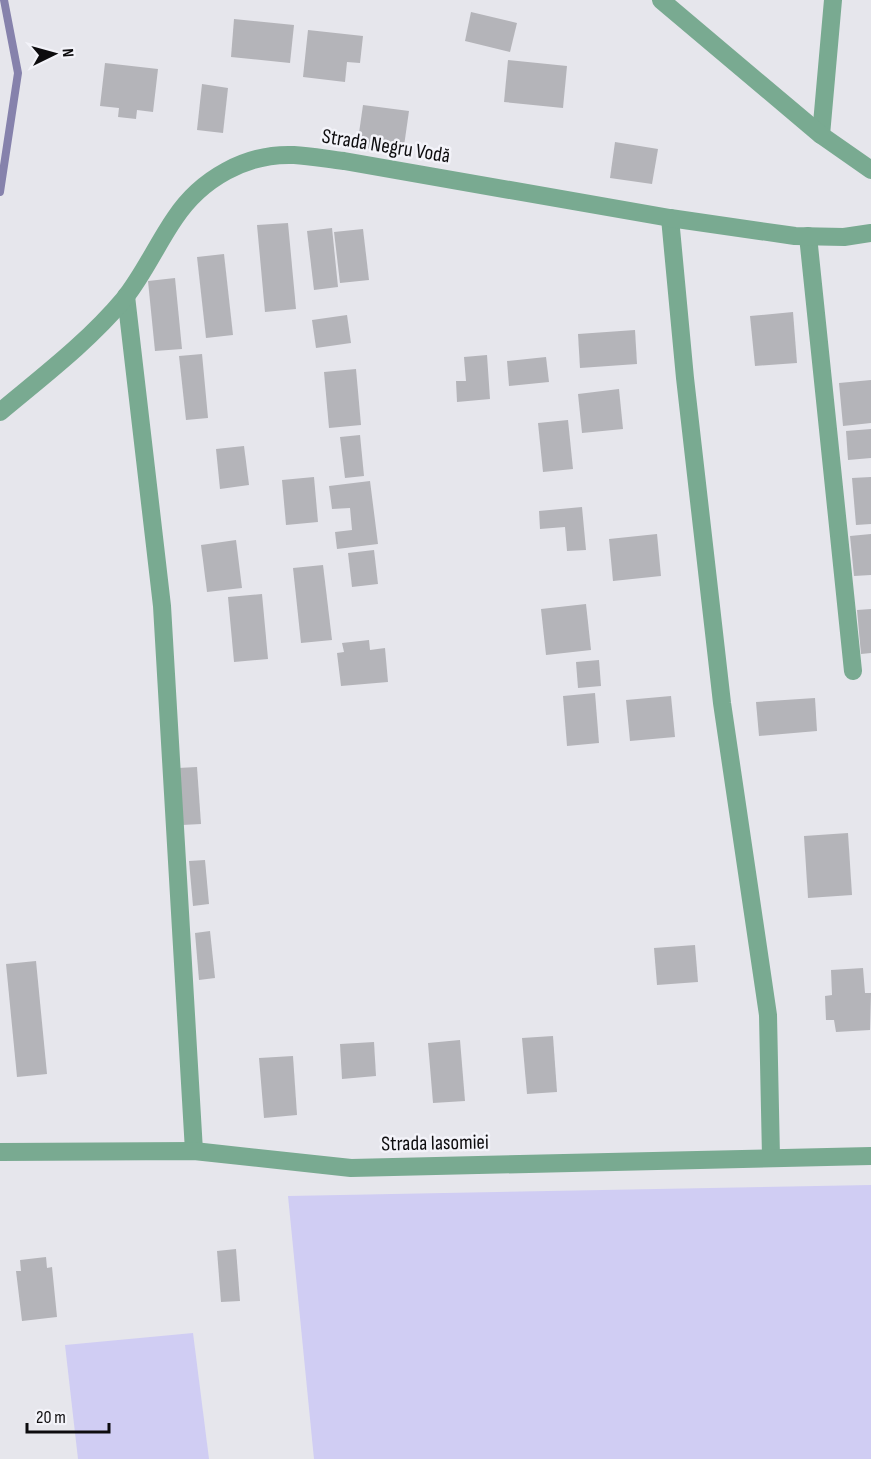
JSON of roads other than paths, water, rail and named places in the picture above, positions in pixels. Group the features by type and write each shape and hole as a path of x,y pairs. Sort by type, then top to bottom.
{"street":[{"path":"661,0 821,135 871,170"},
{"path":"821,135 833,0"},
{"name":"Strada Negru Vodă","path":"0,412 99,327 126,296 176,216 200,188 223,172 255,159 293,155 344,161 670,218 808,236 843,237 871,233"},
{"path":"670,218 685,378 722,704 768,1015 771,1157"},
{"path":"808,236 853,671"},
{"path":"126,296 162,606 194,1151"},
{"name":"Strada Iasomiei","path":"0,1152 194,1151 351,1168 871,1156"}],"waterway":[{"path":"0,192 18,73 4,0"}]}
